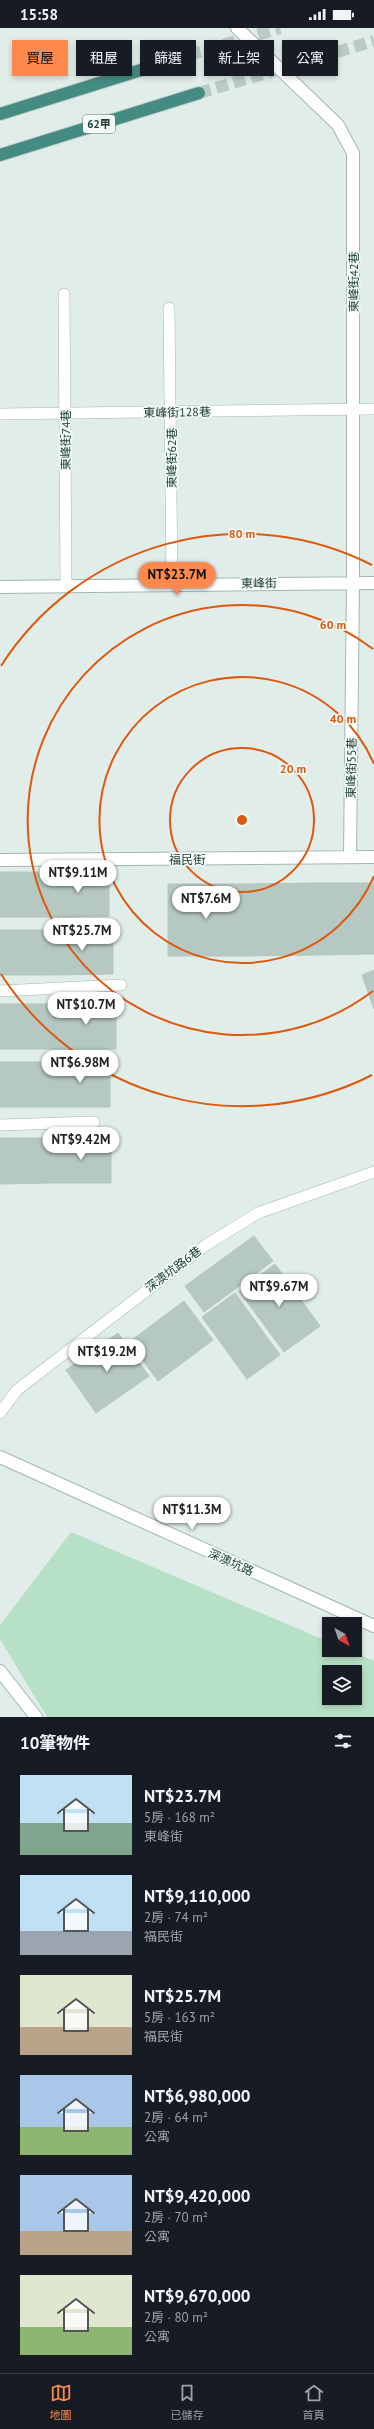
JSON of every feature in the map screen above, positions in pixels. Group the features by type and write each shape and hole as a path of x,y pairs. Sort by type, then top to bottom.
{"highway":[{"path":"0,114 140,70"},
{"name":"62甲","path":"0,154 199,94"}],"street":[{"name":"東峰街42巷","path":"237,28 338,125 353,153 353,582"},
{"name":"東峰街","path":"0,587 353,582 374,583"},
{"name":"東峰街55巷","path":"350,857 353,582"},
{"name":"福民街","path":"0,860 374,857"},
{"name":"深澳坑路","path":"0,1457 374,1626"},
{"path":"0,1671 36,1717"}],"lane":[{"name":"東峰街74巷","path":"64,294 66,586"},
{"name":"東峰街62巷","path":"169,308 172,584"},
{"name":"東峰街128巷","path":"0,414 374,409"},
{"path":"0,991 121,985"},
{"path":"0,1125 94,1122"},
{"name":"深澳坑路6巷","path":"0,1413 17,1390 206,1244 258,1213 374,1172"}],"green space":[{"path":"71,1532 322,1639 322,1657 362,1657 362,1656 374,1661 374,1717 47,1717 0,1639 0,1625"}],"building":[{"path":"0,872 48,872 48,917 0,917"},
{"path":"48,872 109,872 109,916 48,917"},
{"path":"317,883 374,883 374,954 318,955"},
{"path":"317,883 318,955 243,956 243,884"},
{"path":"168,884 243,884 243,956 168,956"},
{"path":"113,929 113,974 52,975 52,930"},
{"path":"0,930 52,930 52,975 0,975"},
{"path":"374,970 374,1009 362,975"},
{"path":"0,1004 55,1004 55,1049 0,1049"},
{"path":"55,1004 116,1004 116,1049 55,1049"},
{"path":"0,1062 50,1062 50,1107 0,1107"},
{"path":"50,1062 110,1062 110,1107 50,1107"},
{"path":"0,1138 51,1138 50,1183 0,1184"},
{"path":"51,1138 111,1138 111,1183 50,1183"},
{"path":"254,1236 273,1261 204,1312 185,1286"},
{"path":"275,1264 320,1326 284,1352 239,1291"},
{"path":"235,1293 280,1355 247,1379 202,1317"},
{"path":"184,1301 213,1340 158,1381 129,1342"},
{"path":"118,1333 149,1376 96,1413 66,1370"}],"tunnel":[{"path":"196,53 280,28"},
{"path":"199,93 374,41"}]}
